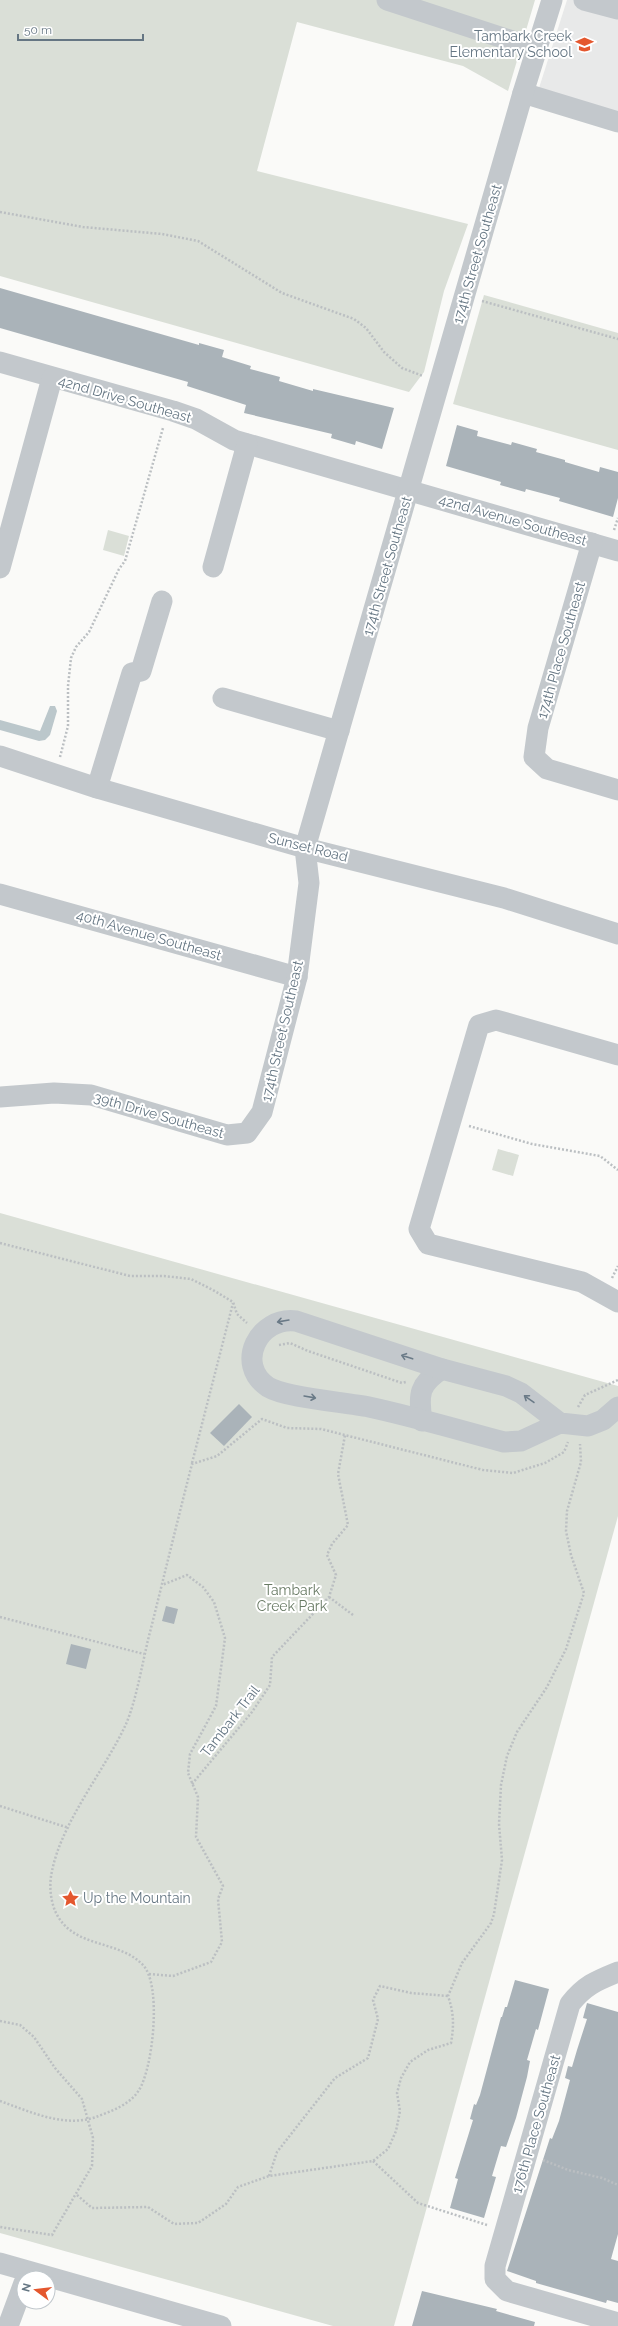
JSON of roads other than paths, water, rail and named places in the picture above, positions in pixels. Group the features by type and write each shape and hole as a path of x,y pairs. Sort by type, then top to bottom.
{"street":[{"path":"387,0 538,49"},
{"name":"174th Street Southeast","path":"247,1133 262,1112 297,977 309,883 305,848 464,296 552,0"},
{"path":"584,0 618,9"},
{"path":"524,93 618,122"},
{"name":"42nd Drive Southeast","path":"0,362 169,410 196,419 234,440 409,490"},
{"path":"0,568 52,378"},
{"path":"213,567 247,444"},
{"name":"42nd Avenue Southeast","path":"409,490 618,550"},
{"name":"174th Place Southeast","path":"592,543 538,728 534,757 548,769 618,790"},
{"path":"97,788 132,673 136,670 141,671 162,601"},
{"path":"223,698 339,731"},
{"name":"Sunset Road","path":"0,756 97,788 305,848 504,898 618,934"},
{"name":"40th Avenue Southeast","path":"0,894 297,977"},
{"path":"618,1055 496,1020 479,1025 419,1229 428,1244 582,1282 618,1302"},
{"name":"39th Drive Southeast","path":"0,1097 54,1093 91,1095 227,1135 247,1133"},
{"path":"566,1424 521,1393 506,1386 436,1373 296,1321 284,1320 276,1323 262,1334 253,1347 251,1358 259,1379 268,1387 278,1392 369,1407 504,1442 521,1441 566,1424 588,1426 603,1420 618,1407"},
{"path":"422,1421 419,1400 422,1388 436,1373"},
{"name":"176th Place Southeast","path":"618,1972 597,1980 581,1989 570,2004 495,2266 495,2279 507,2291 618,2323"},
{"path":"0,2263 16,2272"},
{"path":"56,2285 221,2326"},
{"path":"8,2326 16,2305"}],"place":[{"name":"Tambark Creek Elementary School","path":"585,44"},
{"name":"Up the Mountain","path":"70,1898"}],"park label":[{"name":"Tambark Creek Park","path":"292,1598"}]}
